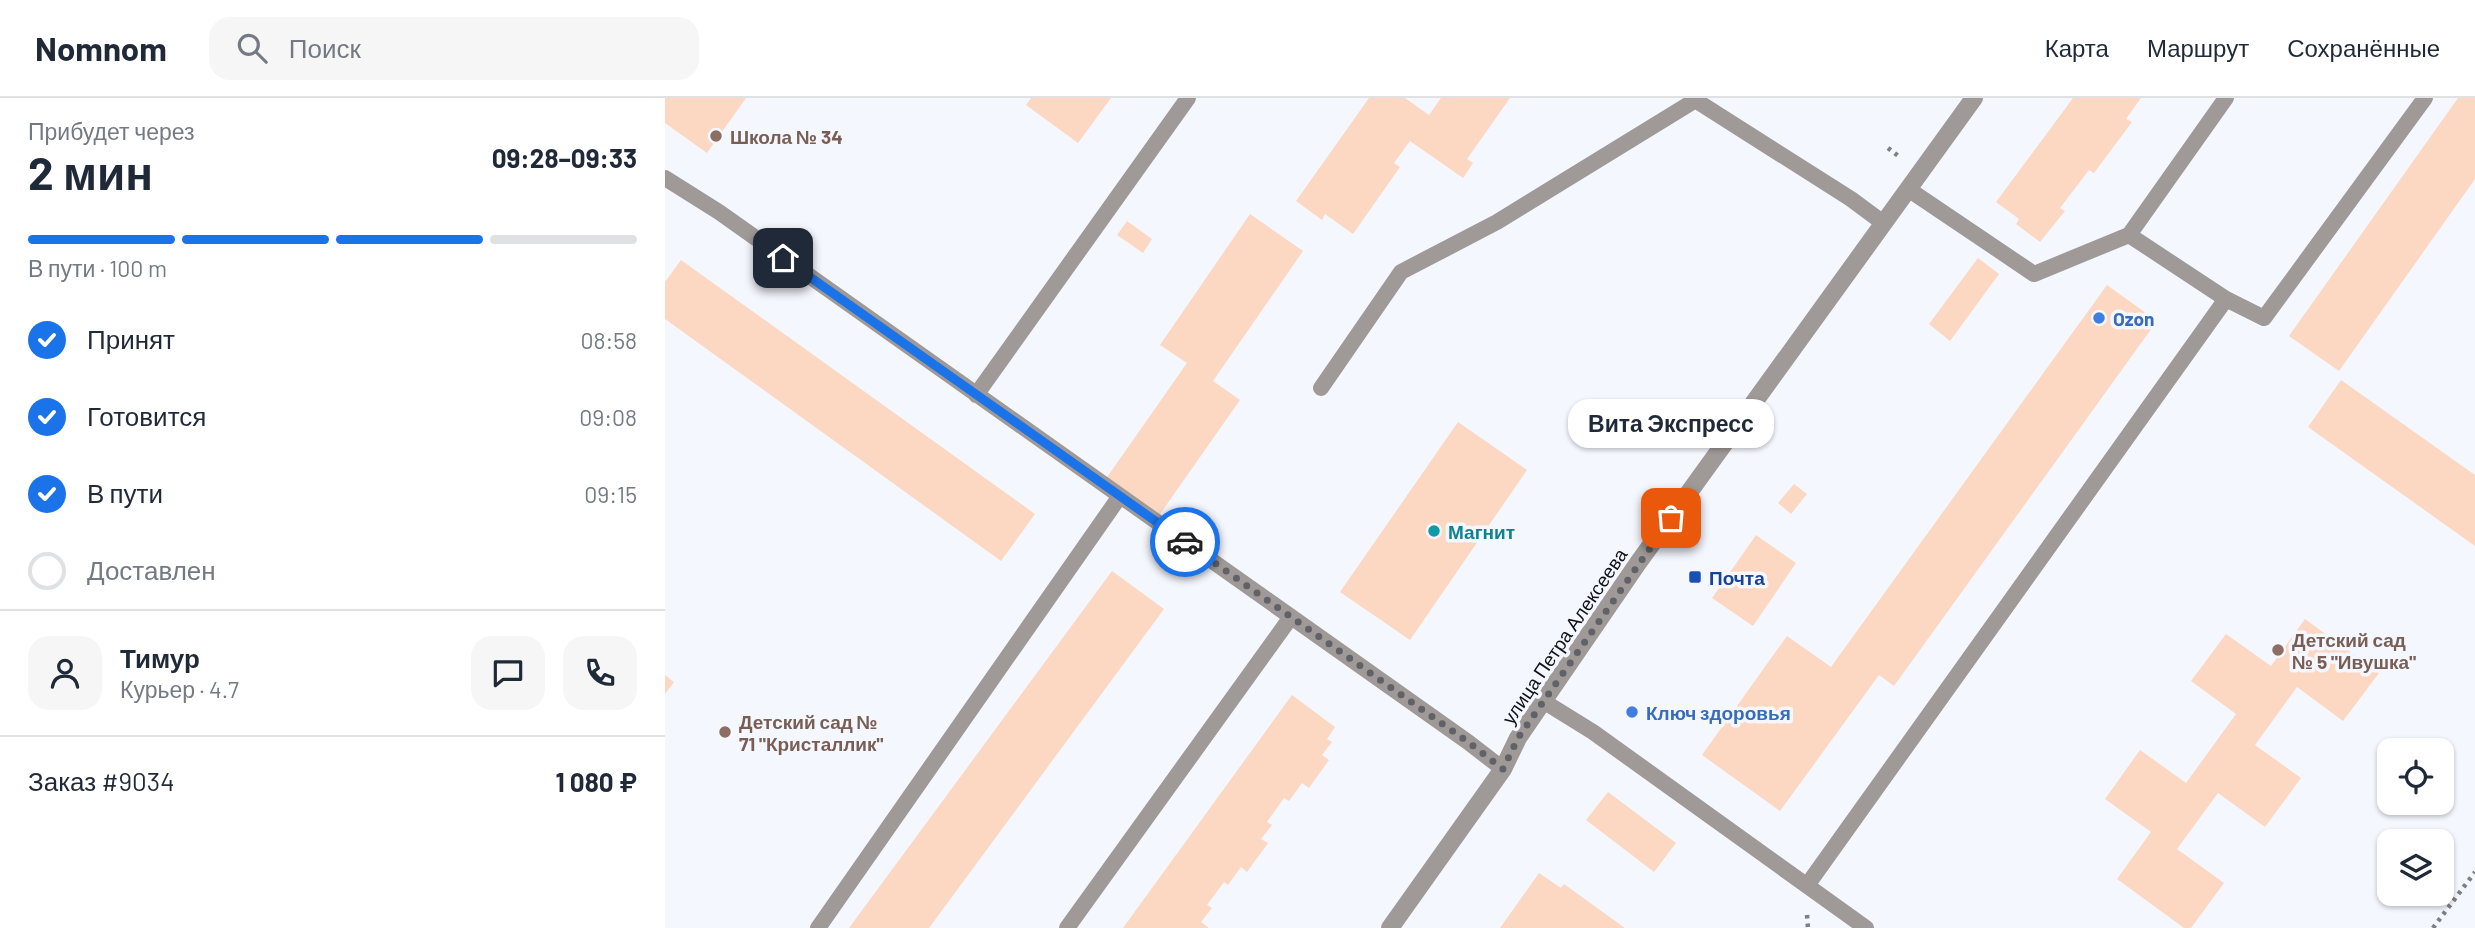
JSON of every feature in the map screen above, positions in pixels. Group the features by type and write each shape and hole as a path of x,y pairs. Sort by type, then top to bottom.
{"street":[{"name":"улица Петра Алексеева","path":"1390,928 1503,769 1518,738 1638,564 1882,222 1974,98"}],"lane":[{"path":"977,395 1188,98"},
{"path":"1908,189 2034,274 2129,235 2226,98"},
{"path":"2129,235 2226,299 2264,318 2425,98"},
{"path":"1321,388 1401,272 1497,222 1696,99 1882,222"},
{"path":"665,178 719,212 1503,769"},
{"path":"1808,884 2226,299"},
{"path":"818,928 1121,496"},
{"path":"1067,928 1291,617"},
{"path":"1543,701 1593,732 1866,928"}],"path":[{"path":"2433,928 2475,872"}],"building":[{"path":"665,98 746,98 707,153 665,123"},
{"path":"1031,98 1111,98 1078,143 1026,105"},
{"path":"1369,98 1405,98 1429,115 1441,98 1510,98 1467,159 1473,163 1463,178 1410,141 1394,163 1400,167 1353,234 1325,214 1322,220 1296,201"},
{"path":"2073,98 2141,98 2126,119 2132,122 2094,173 2089,170 2060,208 2065,211 2040,242 2016,224 2019,219 1996,202"},
{"path":"2458,98 2475,98 2475,179 2339,371 2289,336"},
{"path":"1250,214 1303,251 1213,381 1240,400 1158,517 1105,480 1187,363 1160,345"},
{"path":"1127,221 1152,239 1143,253 1117,235"},
{"path":"1978,258 1999,274 1950,341 1929,324"},
{"path":"681,260 1035,514 1001,561 665,319 665,282"},
{"path":"2107,285 2157,321 1894,686 1879,675 1780,811 1702,755 1787,636 1831,667"},
{"path":"2341,380 2475,475 2475,546 2308,427"},
{"name":"Магнит","path":"1458,422 1527,470 1410,640 1340,592"},
{"path":"1794,484 1807,494 1791,514 1778,503"},
{"path":"1756,535 1796,563 1753,626 1712,598"},
{"path":"1112,571 1164,609 929,928 849,928"},
{"path":"2305,619 2379,673 2343,721 2297,687 2255,745 2301,778 2265,827 2218,793 2177,849 2224,883 2191,928 2184,928 2117,879 2151,832 2105,799 2140,750 2186,783 2236,714 2191,681 2226,634 2271,666"},
{"path":"665,675 674,682 665,694"},
{"path":"1292,695 1335,727 1327,739 1332,742 1322,755 1329,760 1309,788 1302,783 1289,801 1284,798 1267,822 1272,825 1261,839 1268,843 1247,872 1241,867 1228,885 1224,882 1207,905 1212,908 1201,922 1209,928 1123,928"},
{"path":"1608,792 1676,843 1654,872 1586,820"},
{"path":"1539,873 1561,888 1564,884 1625,928 1500,928"}],"way so far":[{"path":"1185,542 1503,769 1518,738 1671,518"}],"place":[{"name":"Школа № 34","path":"716,136"},
{"name":"Ozon","path":"2099,318"},
{"name":"Вита Экспресс","path":"1671,518"},
{"name":"Магнит","path":"1434,531"},
{"name":"Почта","path":"1695,577"},
{"name":"Детский сад № 5 \"Ивушка\"","path":"2278,650"},
{"name":"Ключ здоровья","path":"1632,712"},
{"name":"Детский сад № 71 \"Кристаллик\"","path":"725,732"}],"route":[{"path":"783,258 1185,542"}]}
